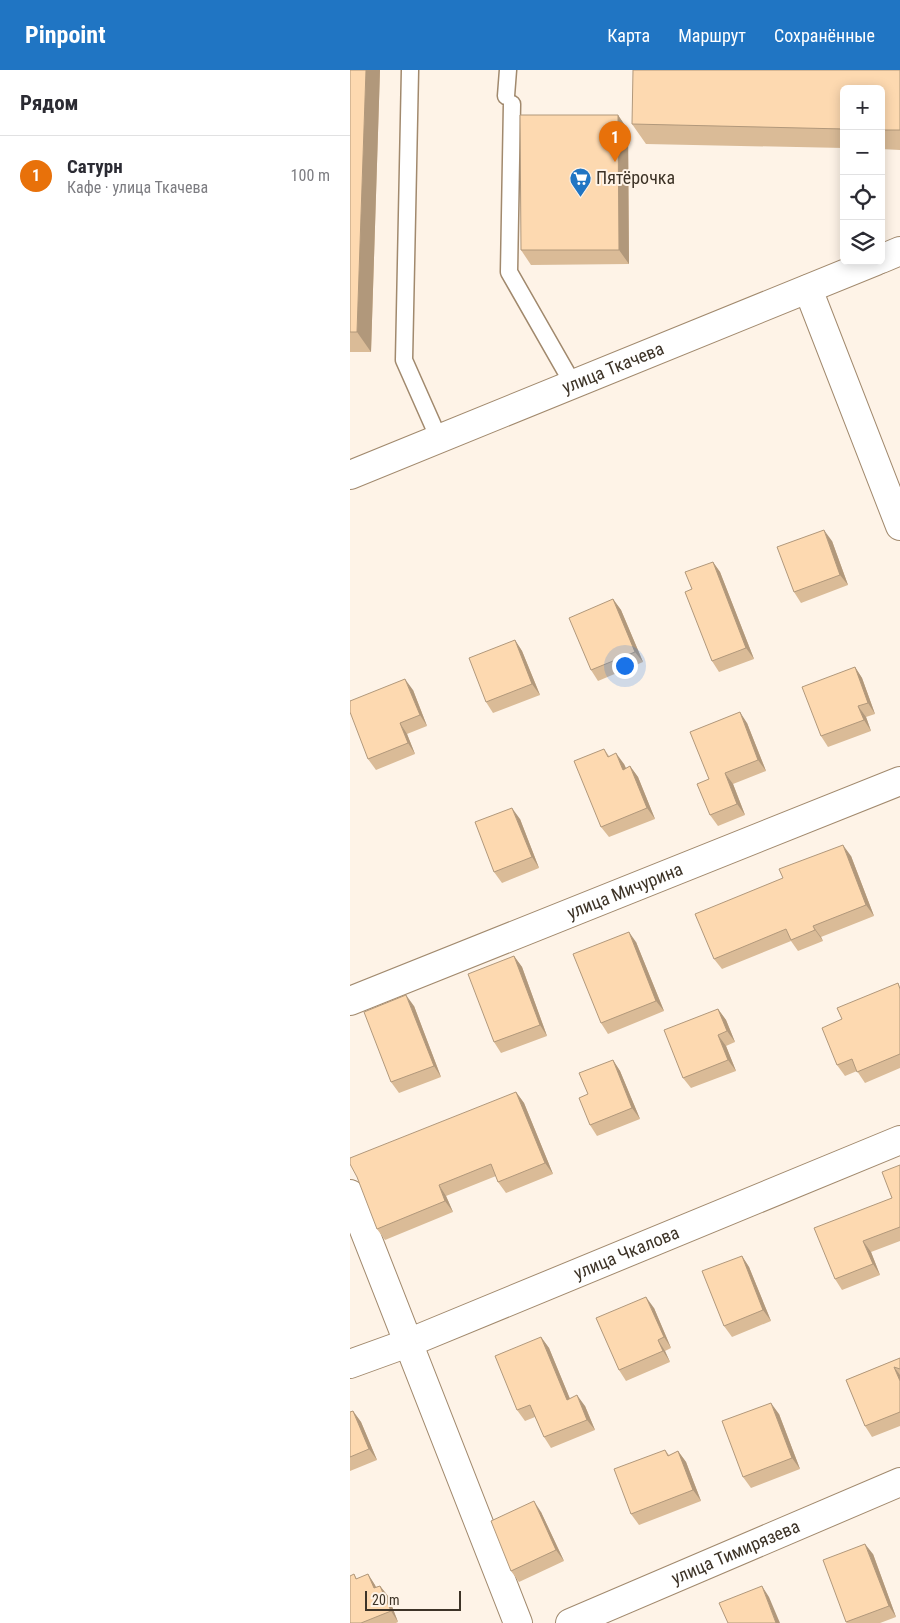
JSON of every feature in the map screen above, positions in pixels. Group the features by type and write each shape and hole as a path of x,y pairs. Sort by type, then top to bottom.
{"street":[{"path":"885,257 900,251"},
{"name":"улица Ткачева","path":"350,475 866,265"},
{"path":"808,289 900,526"},
{"name":"улица Мичурина","path":"350,1000 900,780"},
{"name":"улица Чкалова","path":"350,1364 408,1343 900,1140"},
{"path":"350,1194 518,1623"},
{"name":"улица Тимирязева","path":"570,1623 900,1482"}],"lane":[{"path":"410,70 404,360 438,439"},
{"path":"508,70 509,272 573,384"}],"building":[{"path":"350,70 366,70 357,332 350,332"},
{"path":"633,70 900,70 900,130 885,130 885,85 840,85 840,129 632,124"},
{"name":"Пятёрочка","path":"520,115 618,115 619,250 521,250"},
{"path":"824,530 840,575 794,592 777,547"},
{"path":"713,562 746,648 712,661 685,592 692,589 685,572"},
{"path":"613,599 635,652 591,670 569,618"},
{"path":"515,640 532,684 486,702 469,658"},
{"path":"855,667 868,703 858,706 864,720 821,736 802,687"},
{"path":"405,679 420,715 400,723 408,743 368,759 350,712 350,701"},
{"path":"740,712 758,760 725,773 737,804 710,815 697,784 709,779 690,732"},
{"path":"604,749 608,757 616,753 623,770 630,766 647,808 601,827 574,761"},
{"path":"512,808 532,857 494,872 475,822"},
{"path":"843,845 866,905 813,926 815,930 791,940 786,929 714,959 695,914 783,878 779,869"},
{"path":"629,932 656,1001 601,1023 573,954"},
{"path":"514,956 540,1025 494,1042 468,974"},
{"path":"898,983 900,989 900,1054 857,1072 852,1059 837,1065 822,1028 842,1019 837,1008"},
{"path":"406,995 434,1066 391,1082 364,1012"},
{"path":"718,1009 727,1031 718,1035 728,1060 683,1078 664,1030"},
{"path":"613,1060 632,1108 590,1125 579,1098 588,1094 579,1073"},
{"path":"516,1092 545,1163 498,1182 491,1164 439,1185 445,1201 377,1229 350,1164 350,1158"},
{"path":"900,1165 900,1227 863,1241 873,1264 835,1279 814,1228 892,1198 882,1172"},
{"path":"742,1256 763,1310 724,1326 702,1271"},
{"path":"646,1297 664,1337 658,1340 663,1351 619,1370 596,1318"},
{"path":"541,1337 567,1400 577,1395 587,1420 544,1437 530,1405 517,1410 495,1356"},
{"path":"900,1358 900,1369 894,1367 900,1381 900,1412 865,1426 846,1380"},
{"path":"771,1403 792,1458 743,1477 722,1421"},
{"path":"353,1411 369,1449 350,1457 350,1412"},
{"path":"665,1450 668,1456 678,1451 693,1490 631,1514 614,1469"},
{"path":"534,1501 556,1550 511,1571 491,1521"},
{"path":"865,1544 889,1606 846,1622 823,1560"},
{"path":"354,1574 356,1579 368,1574 374,1588 380,1586 391,1611 361,1623 350,1623 350,1576"},
{"path":"762,1586 776,1623 728,1623 719,1603"}],"place":[{"name":"Сатурн","path":"615,162"},
{"name":"Пятёрочка","path":"580,197"}]}
